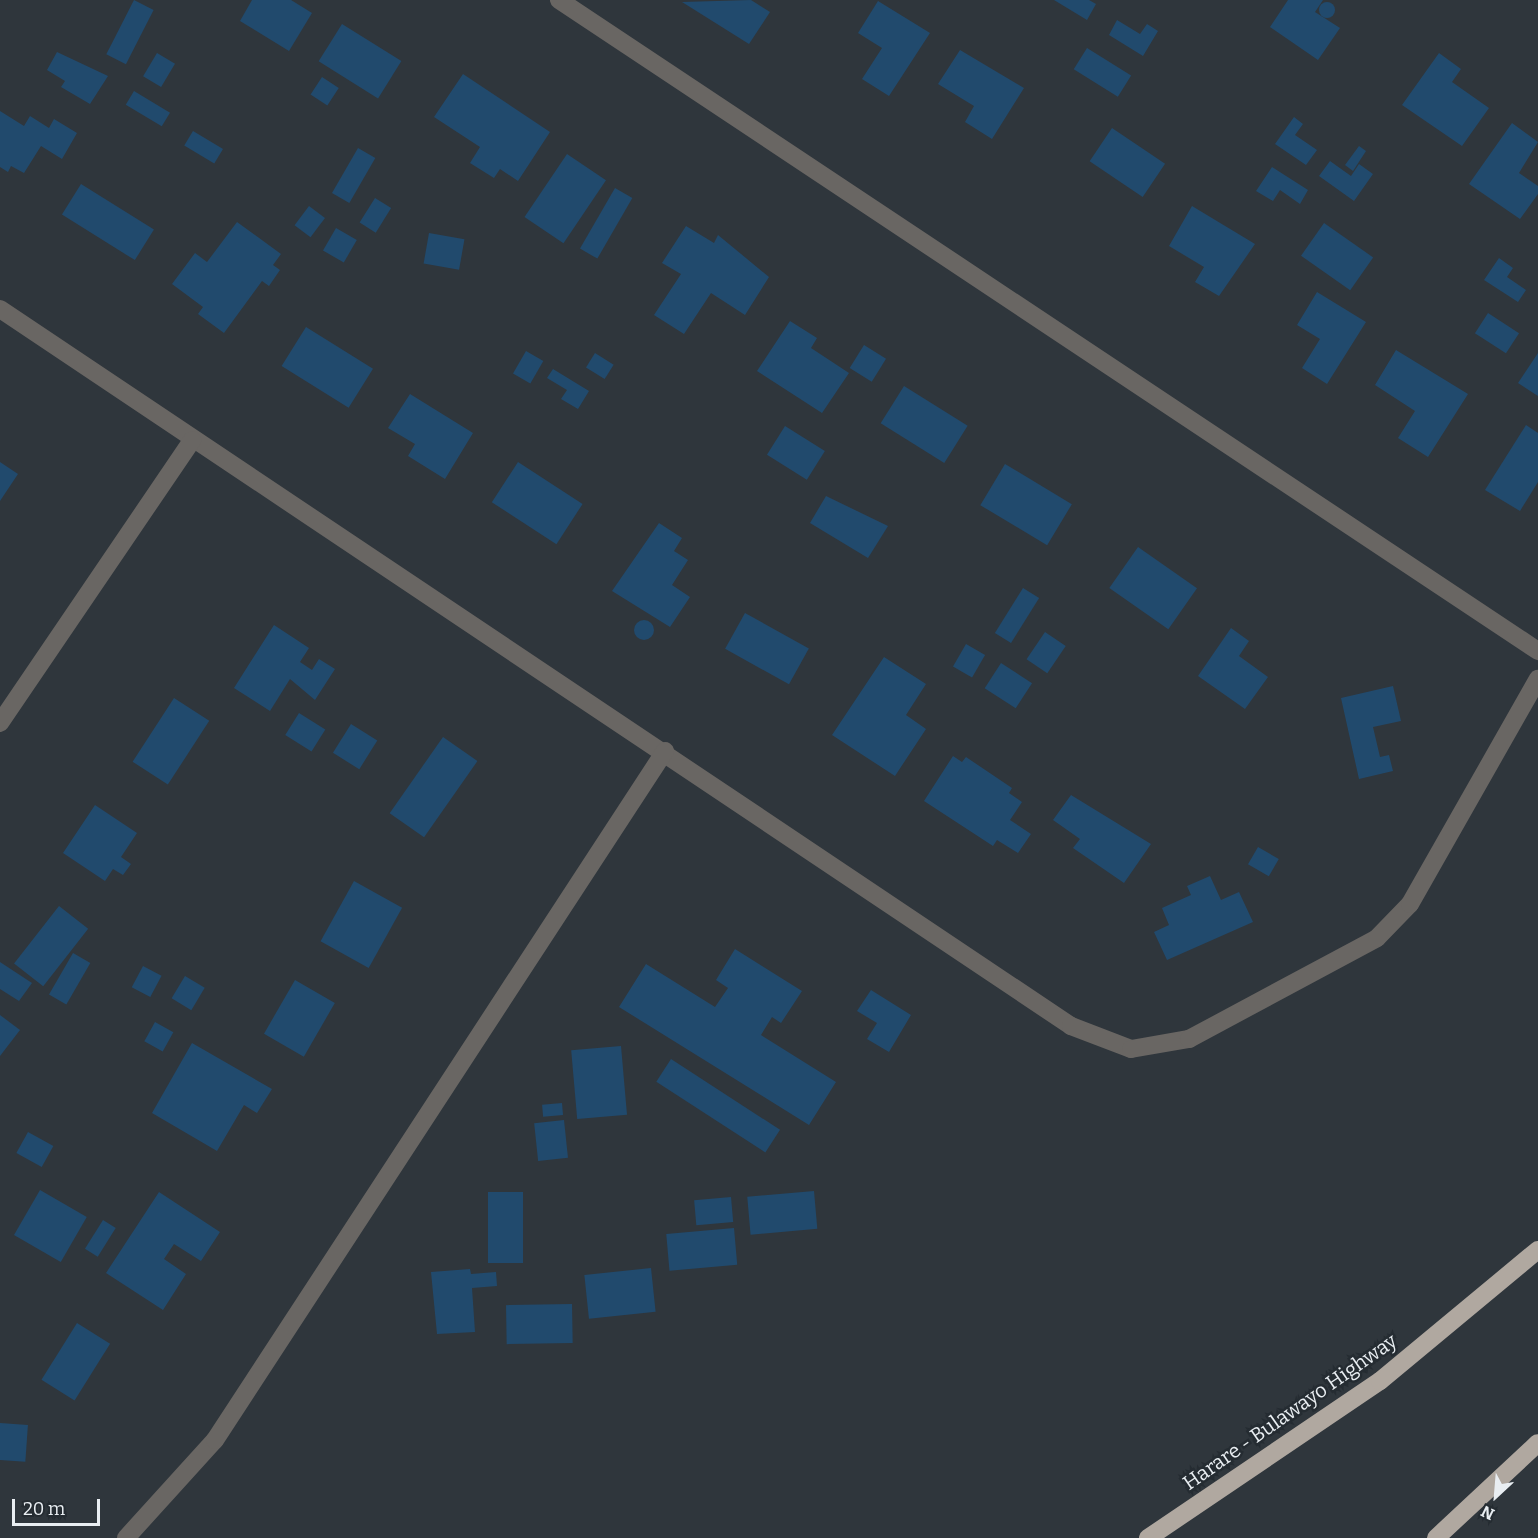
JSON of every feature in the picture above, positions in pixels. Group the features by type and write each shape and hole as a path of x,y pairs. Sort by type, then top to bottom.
{"highway":[{"name":"Harare - Bulawayo Highway","path":"1148,1538 1380,1381 1538,1250"},
{"path":"1436,1538 1538,1443"}],"street":[{"path":"559,0 1538,651"},
{"path":"0,309 192,440 665,751 1071,1026 1131,1049 1189,1039 1377,938 1410,904 1538,678"},
{"path":"0,723 192,440"},
{"path":"126,1538 215,1440 665,751"}],"building":[{"path":"134,0 154,10 126,64 106,54"},
{"path":"252,0 291,0 312,13 289,51 240,21"},
{"path":"751,0 770,12 749,44 682,2"},
{"path":"1054,0 1089,0 1096,4 1087,20"},
{"path":"1288,0 1323,0 1315,12 1340,28 1318,60 1270,27"},
{"path":"878,1 930,33 889,96 862,79 882,48 858,33"},
{"path":"1327,2 1335,10 1327,18 1319,10"},
{"path":"1117,20 1140,34 1147,24 1158,31 1143,56 1109,35"},
{"path":"342,24 401,61 378,98 319,61"},
{"path":"1087,48 1131,76 1118,97 1074,69"},
{"path":"960,50 1024,88 992,139 965,122 974,106 938,84"},
{"path":"57,52 108,76 90,104 61,87 65,81 47,70"},
{"path":"157,53 175,64 161,87 143,76"},
{"path":"1439,53 1461,69 1452,82 1489,108 1462,146 1402,105"},
{"path":"463,74 550,132 518,181 500,169 494,178 470,163 480,147 434,117"},
{"path":"322,77 339,88 327,106 311,95"},
{"path":"134,91 170,113 162,126 126,105"},
{"path":"0,111 24,126 30,116 49,128 54,119 77,133 62,159 41,146 24,173 11,166 8,172 0,167"},
{"path":"1294,117 1303,124 1295,135 1317,150 1306,165 1275,144"},
{"path":"1512,123 1538,142 1519,173 1538,186 1538,194 1520,219 1469,184"},
{"path":"1112,128 1165,164 1143,197 1090,161"},
{"path":"193,131 223,149 214,164 184,146"},
{"path":"1359,146 1366,151 1353,171 1345,165"},
{"path":"358,148 375,158 349,203 332,193"},
{"path":"567,154 606,180 563,243 525,217"},
{"path":"1330,161 1351,176 1359,164 1373,174 1354,201 1319,176"},
{"path":"1272,167 1308,190 1300,204 1280,190 1273,201 1256,191"},
{"path":"81,184 154,230 135,260 62,215"},
{"path":"615,188 632,198 597,259 580,249"},
{"path":"375,198 391,208 376,233 360,223"},
{"path":"309,206 325,218 311,237 295,225"},
{"path":"1192,206 1255,244 1219,296 1195,282 1204,267 1169,246"},
{"path":"237,222 281,254 273,265 280,270 269,286 262,281 224,333 198,314 203,307 172,284 195,253 207,262"},
{"path":"1324,223 1373,257 1350,290 1301,256"},
{"path":"686,226 714,243 718,235 769,277 745,315 711,293 684,334 654,315 681,274 662,263"},
{"path":"336,228 357,240 344,263 323,251"},
{"path":"429,233 464,239 459,270 424,264"},
{"path":"1499,258 1513,268 1507,277 1526,290 1518,302 1484,280"},
{"path":"1317,292 1366,322 1327,384 1302,368 1320,339 1297,325"},
{"path":"1488,313 1519,333 1506,353 1475,333"},
{"path":"790,321 817,338 811,348 849,373 822,413 757,371"},
{"path":"306,327 373,369 349,408 282,366"},
{"path":"864,345 886,359 872,382 850,368"},
{"path":"1396,350 1468,394 1428,457 1398,438 1415,411 1375,385"},
{"path":"526,351 543,361 530,384 513,374"},
{"path":"595,353 614,365 605,379 586,367"},
{"path":"1538,353 1538,396 1518,383"},
{"path":"553,369 589,391 578,409 561,399 567,390 547,378"},
{"path":"904,386 968,426 944,463 881,423"},
{"path":"410,394 473,433 445,479 408,456 415,444 388,428"},
{"path":"1526,425 1538,433 1538,482 1520,511 1485,490"},
{"path":"785,426 825,451 807,480 767,455"},
{"path":"0,462 18,474 0,501"},
{"path":"518,462 583,504 556,544 492,502"},
{"path":"1005,464 1072,504 1047,545 980,505"},
{"path":"826,496 888,526 868,558 810,523"},
{"path":"659,523 682,538 674,551 688,560 672,585 690,597 670,627 612,591"},
{"path":"1138,547 1197,588 1168,629 1109,588"},
{"path":"1023,588 1039,598 1011,643 995,633"},
{"path":"745,613 809,648 789,684 725,649"},
{"path":"644,620 651,623 654,630 651,637 644,640 637,637 634,630 637,623"},
{"path":"274,625 309,648 300,662 312,670 319,659 335,669 315,700 290,679 270,711 234,688"},
{"path":"1231,628 1249,641 1239,656 1268,677 1245,709 1198,676"},
{"path":"1045,632 1066,646 1047,673 1027,659"},
{"path":"966,644 985,655 972,678 953,667"},
{"path":"884,657 926,684 906,715 926,729 895,776 832,735"},
{"path":"1001,663 1032,683 1016,708 985,688"},
{"path":"1393,686 1401,721 1373,727 1380,757 1389,755 1393,771 1359,779 1341,698"},
{"path":"174,698 209,721 168,785 133,762"},
{"path":"299,713 325,729 312,751 285,735"},
{"path":"351,724 377,740 359,769 333,753"},
{"path":"443,737 477,761 424,837 390,813"},
{"path":"953,756 962,762 966,757 1012,788 1009,793 1022,802 1010,820 1031,834 1018,853 997,840 993,846 924,801"},
{"path":"1071,795 1151,844 1124,883 1073,848 1080,839 1053,820"},
{"path":"95,805 137,833 121,857 131,864 123,875 113,869 105,881 63,853"},
{"path":"1258,847 1279,859 1269,876 1248,864"},
{"path":"1210,876 1221,900 1239,892 1253,922 1167,960 1154,932 1169,925 1162,908 1191,895 1187,886"},
{"path":"354,881 402,908 369,968 321,941"},
{"path":"59,906 88,929 43,986 14,964"},
{"path":"735,949 802,991 781,1023 772,1017 761,1035 836,1082 809,1125 619,1007 646,964 715,1007 728,988 716,980"},
{"path":"73,953 90,963 66,1005 49,995"},
{"path":"0,962 32,983 19,1001 0,989"},
{"path":"143,966 162,976 150,997 132,987"},
{"path":"185,976 205,988 191,1010 172,998"},
{"path":"295,980 335,1003 304,1057 264,1034"},
{"path":"871,990 911,1015 889,1052 867,1039 877,1023 857,1011"},
{"path":"0,1015 20,1030 0,1056"},
{"path":"155,1022 173,1032 163,1051 144,1041"},
{"path":"192,1043 272,1089 257,1113 244,1105 217,1151 152,1113"},
{"path":"621,1046 627,1115 577,1119 571,1050"},
{"path":"671,1059 780,1130 765,1152 656,1082"},
{"path":"562,1103 563,1115 543,1117 542,1105"},
{"path":"564,1120 568,1158 538,1161 534,1123"},
{"path":"28,1132 53,1146 42,1167 16,1153"},
{"path":"40,1190 87,1217 61,1262 14,1235"},
{"path":"814,1191 817,1229 751,1235 747,1197"},
{"path":"159,1192 220,1232 201,1261 174,1244 164,1259 186,1274 163,1310 106,1273"},
{"path":"488,1192 523,1192 523,1263 488,1263"},
{"path":"731,1197 733,1222 696,1225 694,1200"},
{"path":"103,1220 116,1228 98,1257 85,1249"},
{"path":"734,1228 737,1265 669,1271 666,1234"},
{"path":"651,1268 656,1312 589,1319 584,1275"},
{"path":"470,1269 471,1274 496,1272 497,1286 472,1288 475,1332 437,1334 431,1272"},
{"path":"572,1304 573,1343 507,1344 506,1305"},
{"path":"77,1323 110,1344 75,1400 41,1380"},
{"path":"0,1423 28,1425 25,1462 0,1460"}]}
